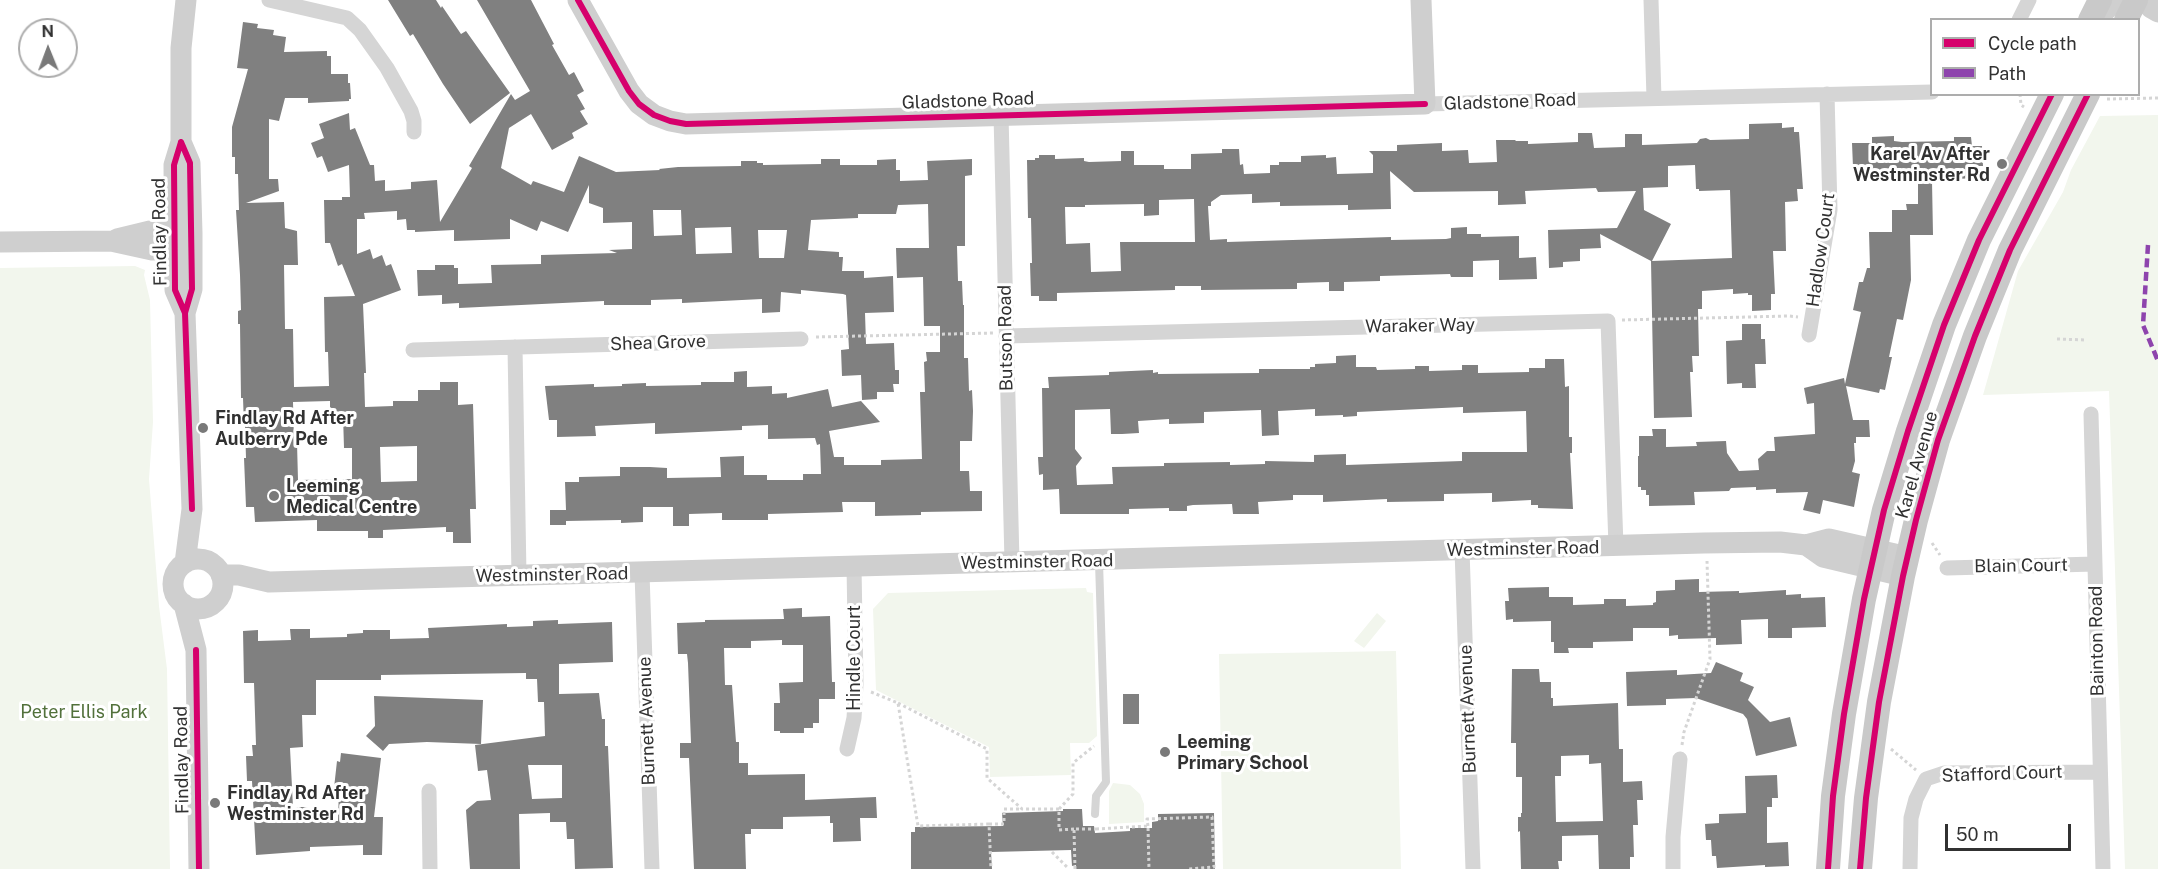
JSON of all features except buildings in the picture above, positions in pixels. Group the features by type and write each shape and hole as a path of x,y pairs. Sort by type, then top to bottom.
{"main road":[{"name":"Findlay Road","path":"185,563 192,509 185,313 175,290 183,241 174,165 181,142 181,48 186,0"},
{"name":"Gladstone Road","path":"578,0 629,91 654,115 686,124 1425,104"},
{"path":"1421,0 1425,104"},
{"path":"2091,18 2100,0"},
{"path":"2099,18 2115,0"},
{"path":"2127,18 2136,0"},
{"path":"2145,0 2151,8 2158,12"},
{"name":"Karel Avenue","path":"1828,869 1833,796 1844,714 1864,599 1884,510 1944,325 1979,240 2051,96"},
{"name":"Karel Avenue","path":"1860,869 1866,798 1879,702 1916,520 1938,440 1975,336 2010,249 2097,97"},
{"path":"0,242 111,241 152,250 183,241"},
{"name":"Findlay Road","path":"192,509 216,585 196,651"},
{"name":"Westminster Road","path":"216,585 239,575 268,582 1780,542 1806,545 1823,557 1873,559 1906,566"},
{"path":"200,559 216,585 197,609 178,599 173,583 174,575 185,563 200,559"},
{"name":"Findlay Road","path":"184,604 196,651 199,869"}],"street":[{"path":"269,0 347,18 360,30 387,68 411,111 414,132"},
{"path":"1651,0 1654,98"},
{"path":"2020,18 2030,0"},
{"name":"Gladstone Road","path":"1425,104 1930,92"},
{"name":"Hadlow Court","path":"1811,327 1830,210 1827,94"},
{"name":"Butson Road","path":"1001,114 1012,562"},
{"path":"1608,321 1616,546"},
{"name":"Waraker Way","path":"1006,336 1608,321"},
{"name":"Shea Grove","path":"413,350 801,339"},
{"path":"515,347 519,575"},
{"name":"Bainton Road","path":"2091,414 2103,869"},
{"name":"Burnett Avenue","path":"1462,550 1473,869"},
{"name":"Blain Court","path":"1947,568 2095,564"},
{"name":"Hindle Court","path":"847,749 854,718 856,684 854,566"},
{"name":"Burnett Avenue","path":"642,573 652,869"},
{"path":"1674,869 1672,837 1680,759"},
{"name":"Stafford Court","path":"1910,869 1911,818 1916,799 1926,779 1944,773 2100,772"},
{"path":"429,791 430,869"}],"lane":[{"path":"1095,814 1096,796 1106,782 1099,560"}],"path":[{"path":"2020,96 2021,105"},
{"path":"2097,97 2158,98"},
{"path":"1608,321 1789,316 1811,327"},
{"path":"822,336 992,333 1006,336"},
{"path":"2057,339 2087,340"},
{"path":"1929,538 1947,568"},
{"path":"1680,759 1684,732 1710,659 1707,559"},
{"path":"869,691 898,703 987,749 987,778 1022,809"},
{"path":"898,703 918,826 1004,824 1004,809 1059,809"},
{"path":"1105,737 1072,763 1073,794 1059,809 1059,830 1148,826"},
{"path":"1890,740 1890,748 1926,779"},
{"path":"1095,814 1096,829"},
{"path":"1149,869 1148,819 1212,817 1214,867 1189,869"},
{"path":"989,824 991,869"},
{"path":"1074,829 1075,869"},
{"path":"1052,852 1069,869"}],"green space":[{"path":"2158,115 2158,869 2125,869 2109,391 1983,395 2018,271 2063,192 2071,170 2100,116"},
{"name":"Peter Ellis Park","path":"135,266 145,270 144,275 150,300 153,422 149,479 159,606 167,669 170,869 0,869 0,268"},
{"path":"1086,588 1087,592 1093,593 1097,736 1089,743 1070,743 1071,775 990,777 989,747 876,690 873,609 888,593"},
{"path":"1377,613 1386,621 1364,648 1354,641"},
{"path":"1396,651 1401,869 1223,869 1219,654"},
{"path":"1113,783 1130,785 1140,794 1144,804 1144,822 1109,824 1109,791"}],"marked path":[{"path":"2148,245 2143,325 2158,361"}],"cycle path":[{"path":"578,0 629,91 639,104 654,115 686,124 1425,104"},
{"path":"1828,869 1833,796 1844,714 1864,599 1884,510 1944,325 1979,240 2051,96"},
{"path":"1860,869 1866,798 1879,702 1903,576 1938,440 1975,336 2010,250 2087,96"},
{"path":"181,142 190,163 192,289 185,313 192,509"},
{"path":"181,142 174,165 175,290 185,313"},
{"path":"196,650 199,869"}],"place":[{"name":"Karel Av After Westminster Rd","path":"2002,164"},
{"name":"Findlay Rd After Aulberry Pde","path":"203,428"},
{"name":"Leeming Medical Centre","path":"274,496"},
{"name":"Leeming Primary School","path":"1165,752"},
{"name":"Findlay Rd After Westminster Rd","path":"215,803"}]}
